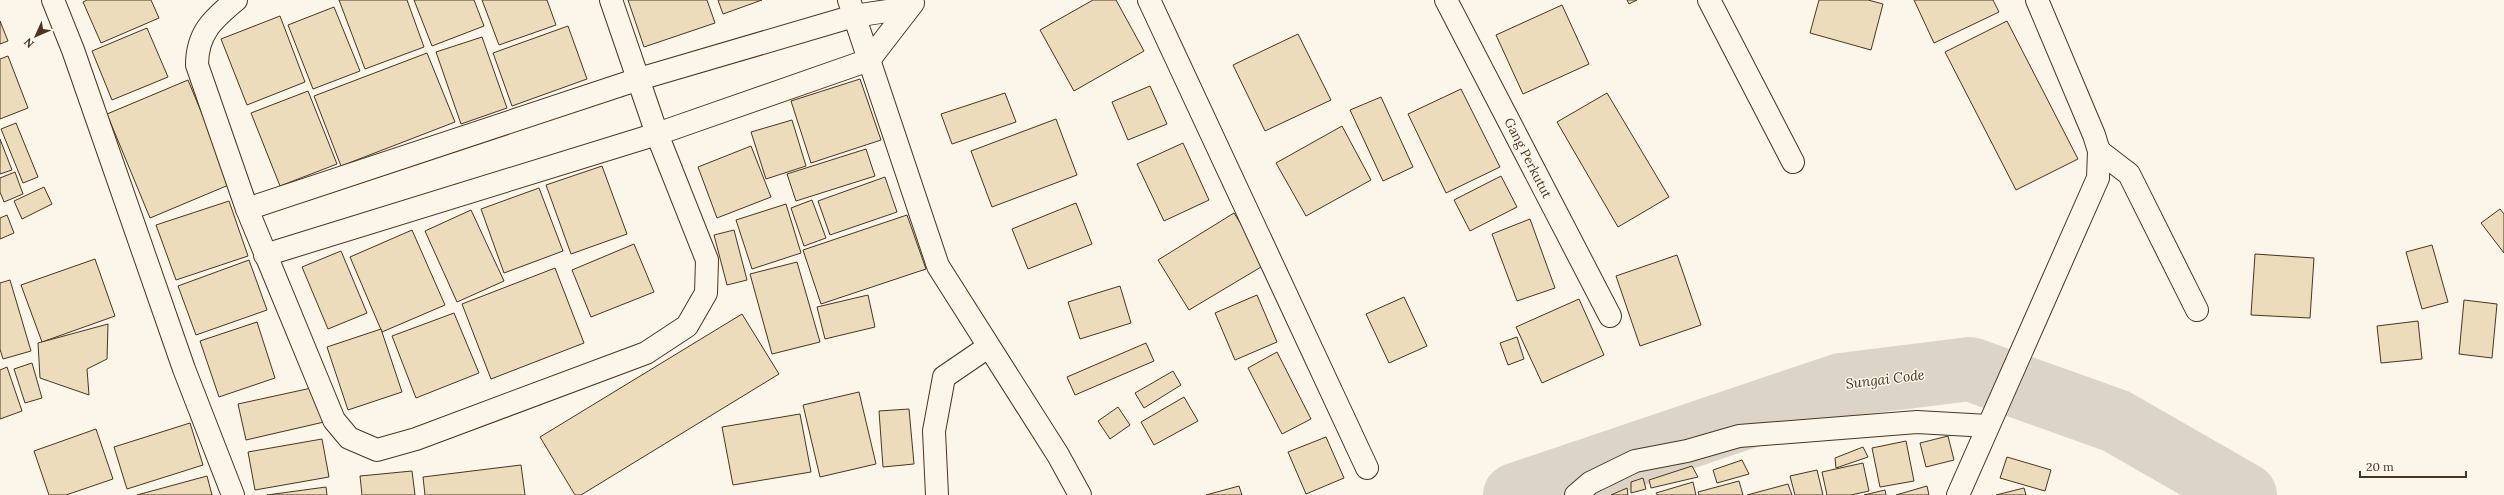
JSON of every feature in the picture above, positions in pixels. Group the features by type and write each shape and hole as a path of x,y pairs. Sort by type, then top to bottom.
{"street":[{"path":"52,0 72,50 184,369 234,495"},
{"path":"236,0 220,14 202,35 197,50 197,65 247,209 334,420 349,438 377,450 416,439 646,353 687,326 706,293 706,260 657,134 611,0"},
{"path":"1149,0 1367,468"},
{"name":"Gang Perkutut","path":"1446,0 1610,316"},
{"path":"1709,0 1792,162"},
{"path":"1958,495 2098,178 2099,151 2038,0"},
{"path":"247,209 852,8 911,4"},
{"path":"265,255 657,134 869,60 911,4"},
{"path":"852,8 938,266 988,347 1058,455 1080,495"},
{"path":"2099,151 2129,174 2197,310"},
{"path":"937,495 934,431 944,377 988,347"},
{"path":"1576,495 1590,483 1635,461 1687,451 1739,436 1917,422 1988,426"}],"building":[{"path":"87,0 151,0 159,18 101,43 83,2"},
{"path":"339,0 407,0 424,47 365,69"},
{"path":"414,0 474,0 484,26 432,46"},
{"path":"482,0 547,0 556,25 499,45"},
{"path":"628,0 707,0 715,23 644,47"},
{"path":"718,0 762,0 723,14"},
{"path":"1093,0 1116,0 1144,51 1074,91 1040,30"},
{"path":"1627,0 1637,0 1629,4"},
{"path":"1819,0 1868,0 1883,4 1871,50 1810,33"},
{"path":"1914,0 1993,0 1999,12 1934,43"},
{"path":"1562,5 1589,64 1523,94 1496,35"},
{"path":"334,7 360,71 313,89 288,25"},
{"path":"280,16 305,82 247,105 221,39"},
{"path":"0,21 8,41 0,44"},
{"path":"2007,21 2078,159 2016,190 1945,52"},
{"path":"568,26 587,79 512,106 493,53"},
{"path":"147,28 168,77 112,100 92,51"},
{"path":"1298,34 1331,100 1265,131 1233,65"},
{"path":"482,37 507,108 461,124 436,52"},
{"path":"427,53 455,122 341,166 314,96"},
{"path":"8,56 28,108 0,119 0,59"},
{"path":"860,79 881,140 811,163 791,101"},
{"path":"188,80 231,184 150,218 107,114"},
{"path":"1150,86 1167,124 1128,140 1112,102"},
{"path":"1461,89 1500,167 1446,193 1408,114"},
{"path":"308,91 337,164 280,186 251,113"},
{"path":"1005,93 1016,122 952,144 941,114"},
{"path":"1607,93 1669,197 1618,227 1557,122"},
{"path":"1381,97 1413,167 1383,181 1350,110"},
{"path":"1056,119 1077,175 992,207 971,151"},
{"path":"792,120 806,166 766,179 751,132"},
{"path":"16,123 38,177 23,183 1,129"},
{"path":"1342,126 1371,180 1306,216 1276,163"},
{"path":"0,139 12,170 0,174"},
{"path":"1183,143 1209,200 1164,221 1137,164"},
{"path":"751,146 771,197 717,218 698,167"},
{"path":"866,149 875,176 796,201 787,174"},
{"path":"602,166 627,234 571,254 546,185"},
{"path":"15,172 23,194 4,202 0,192 0,178"},
{"path":"1501,176 1517,207 1470,231 1454,200"},
{"path":"885,177 897,212 830,235 818,201"},
{"path":"44,187 52,204 22,219 14,201"},
{"path":"539,188 563,251 504,273 481,209"},
{"path":"812,200 826,238 804,246 791,208"},
{"path":"229,201 248,256 176,280 156,225"},
{"path":"1076,203 1092,244 1028,269 1012,229"},
{"path":"786,204 801,253 752,269 736,220"},
{"path":"2500,209 2504,214 2504,253 2481,223"},
{"path":"471,210 504,281 457,302 425,231"},
{"path":"1234,213 1266,264 1189,310 1158,260"},
{"path":"7,215 14,233 0,239 0,218"},
{"path":"907,215 926,269 821,304 803,250"},
{"path":"1530,219 1555,288 1517,301 1492,234"},
{"path":"412,230 445,305 382,332 350,257"},
{"path":"734,230 747,280 727,285 714,235"},
{"path":"634,244 654,292 591,317 572,270"},
{"path":"2432,245 2448,302 2422,309 2406,252"},
{"path":"341,251 367,313 328,329 302,267"},
{"path":"2255,254 2314,258 2310,318 2251,315"},
{"path":"1677,255 1701,325 1640,346 1616,276"},
{"path":"95,259 115,316 42,342 21,285"},
{"path":"249,260 267,310 196,335 178,286"},
{"path":"797,262 820,342 772,354 750,274"},
{"path":"555,268 584,343 491,379 462,304"},
{"path":"10,280 31,351 3,359 0,349 0,283"},
{"path":"1120,286 1131,323 1080,339 1068,302"},
{"path":"868,295 875,327 825,339 817,307"},
{"path":"1257,295 1277,342 1235,360 1215,313"},
{"path":"1404,297 1427,346 1389,363 1366,314"},
{"path":"1579,299 1604,355 1542,383 1516,327"},
{"path":"2464,300 2497,304 2492,358 2459,354"},
{"path":"454,313 479,373 416,398 392,336"},
{"path":"742,314 779,374 581,495 575,495 540,437"},
{"path":"2418,321 2422,359 2381,363 2377,326"},
{"path":"257,322 275,378 219,397 200,341"},
{"path":"108,324 107,359 87,369 89,395 40,378 38,343"},
{"path":"381,329 402,392 348,410 327,347"},
{"path":"1517,337 1524,359 1508,365 1500,343"},
{"path":"1146,343 1154,361 1075,395 1067,377"},
{"path":"1277,352 1311,419 1282,434 1248,368"},
{"path":"32,363 42,398 25,403 14,369"},
{"path":"7,367 22,411 0,419 0,370"},
{"path":"1173,371 1181,385 1144,408 1135,393"},
{"path":"316,387 324,422 246,440 238,404"},
{"path":"859,392 876,464 820,477 803,405"},
{"path":"1184,397 1198,421 1154,445 1141,422"},
{"path":"1118,407 1130,425 1110,439 1098,421"},
{"path":"909,409 914,464 883,467 879,411"},
{"path":"800,414 811,472 733,485 722,427"},
{"path":"190,423 203,465 127,489 114,447"},
{"path":"96,429 113,479 66,495 49,495 34,451"},
{"path":"1948,436 1954,460 1926,467 1920,443"},
{"path":"1326,437 1344,478 1306,494 1288,452"},
{"path":"322,439 329,477 255,490 248,452"},
{"path":"1906,441 1914,481 1880,487 1872,448"},
{"path":"1863,447 1868,457 1836,468 1835,458"},
{"path":"2007,457 2051,470 2045,491 2000,478"},
{"path":"1742,460 1749,474 1717,483 1713,470"},
{"path":"1863,463 1869,491 1851,495 1827,495 1822,472"},
{"path":"521,465 525,495 425,495 423,477"},
{"path":"1692,466 1698,477 1651,488 1649,480"},
{"path":"1817,470 1823,495 1795,495 1790,476"},
{"path":"412,471 415,495 362,495 360,476"},
{"path":"207,476 212,495 137,495"},
{"path":"1643,478 1646,489 1631,493 1631,482"},
{"path":"1739,481 1743,495 1699,495 1698,492"},
{"path":"1693,482 1696,495 1657,495 1656,493"},
{"path":"1788,484 1792,495 1747,495"},
{"path":"1239,486 1242,495 1206,495"},
{"path":"1927,486 1929,495 1896,495"},
{"path":"326,487 327,495 267,495"},
{"path":"1627,488 1628,495 1611,495"},
{"path":"2024,488 2026,495 1996,495"},
{"path":"1885,490 1886,495 1864,495"}],"waterway":[{"name":"Sungai Code","path":"1515,495 1841,385 1970,369 2116,421 2245,495"}]}
